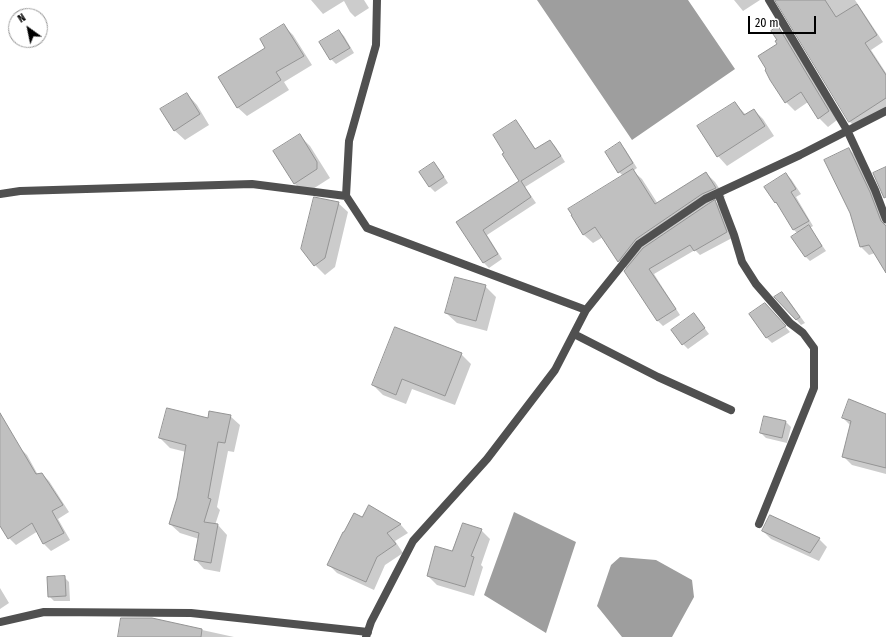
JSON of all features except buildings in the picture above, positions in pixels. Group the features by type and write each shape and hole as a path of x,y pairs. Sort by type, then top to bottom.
{"street":[{"path":"377,0 376,45 349,141 346,196 367,228 586,310"},
{"path":"769,0 847,130 875,190 886,219"},
{"path":"0,622 44,612 191,613 367,634 371,622 413,540 488,459 555,370 586,310 639,244 705,199 800,155 886,111"},
{"path":"0,194 20,191 252,184 346,196"},
{"path":"718,193 734,235 742,262 756,284 790,323 803,333 814,348 814,388 759,524"},
{"path":"574,334 658,377 731,410"}],"shaded area":[{"path":"537,0 688,0 735,69 632,140"},
{"path":"514,512 576,542 546,633 484,595"},
{"path":"620,557 656,560 692,580 694,597 672,637 622,637 597,606 611,565"}]}
